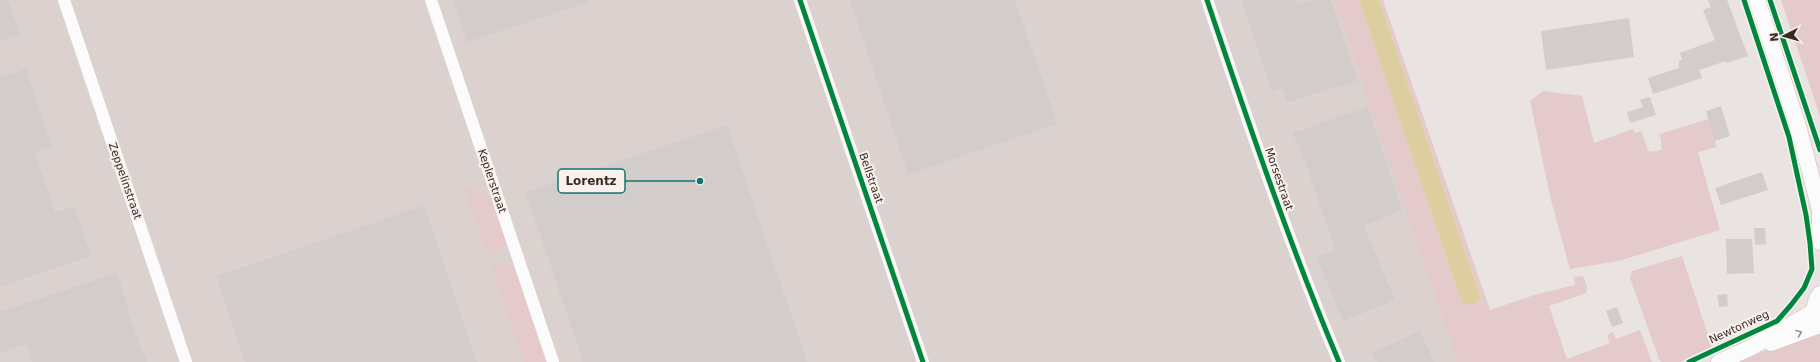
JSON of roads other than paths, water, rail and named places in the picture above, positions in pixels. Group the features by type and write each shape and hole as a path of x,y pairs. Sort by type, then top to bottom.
{"main road":[{"path":"1757,0 1798,126 1820,209 1820,242"},
{"path":"1719,362 1750,348 1775,342 1818,320 1815,304 1820,294"}],"street":[{"name":"Zeppelinstraat","path":"64,0 186,362"},
{"name":"Keplerstraat","path":"431,0 553,362"},
{"name":"Bellstraat","path":"800,0 923,362"},
{"name":"Morsestraat","path":"1207,0 1268,181 1308,288 1339,362"}],"place":[{"name":"Lorentz","path":"700,181"}]}
